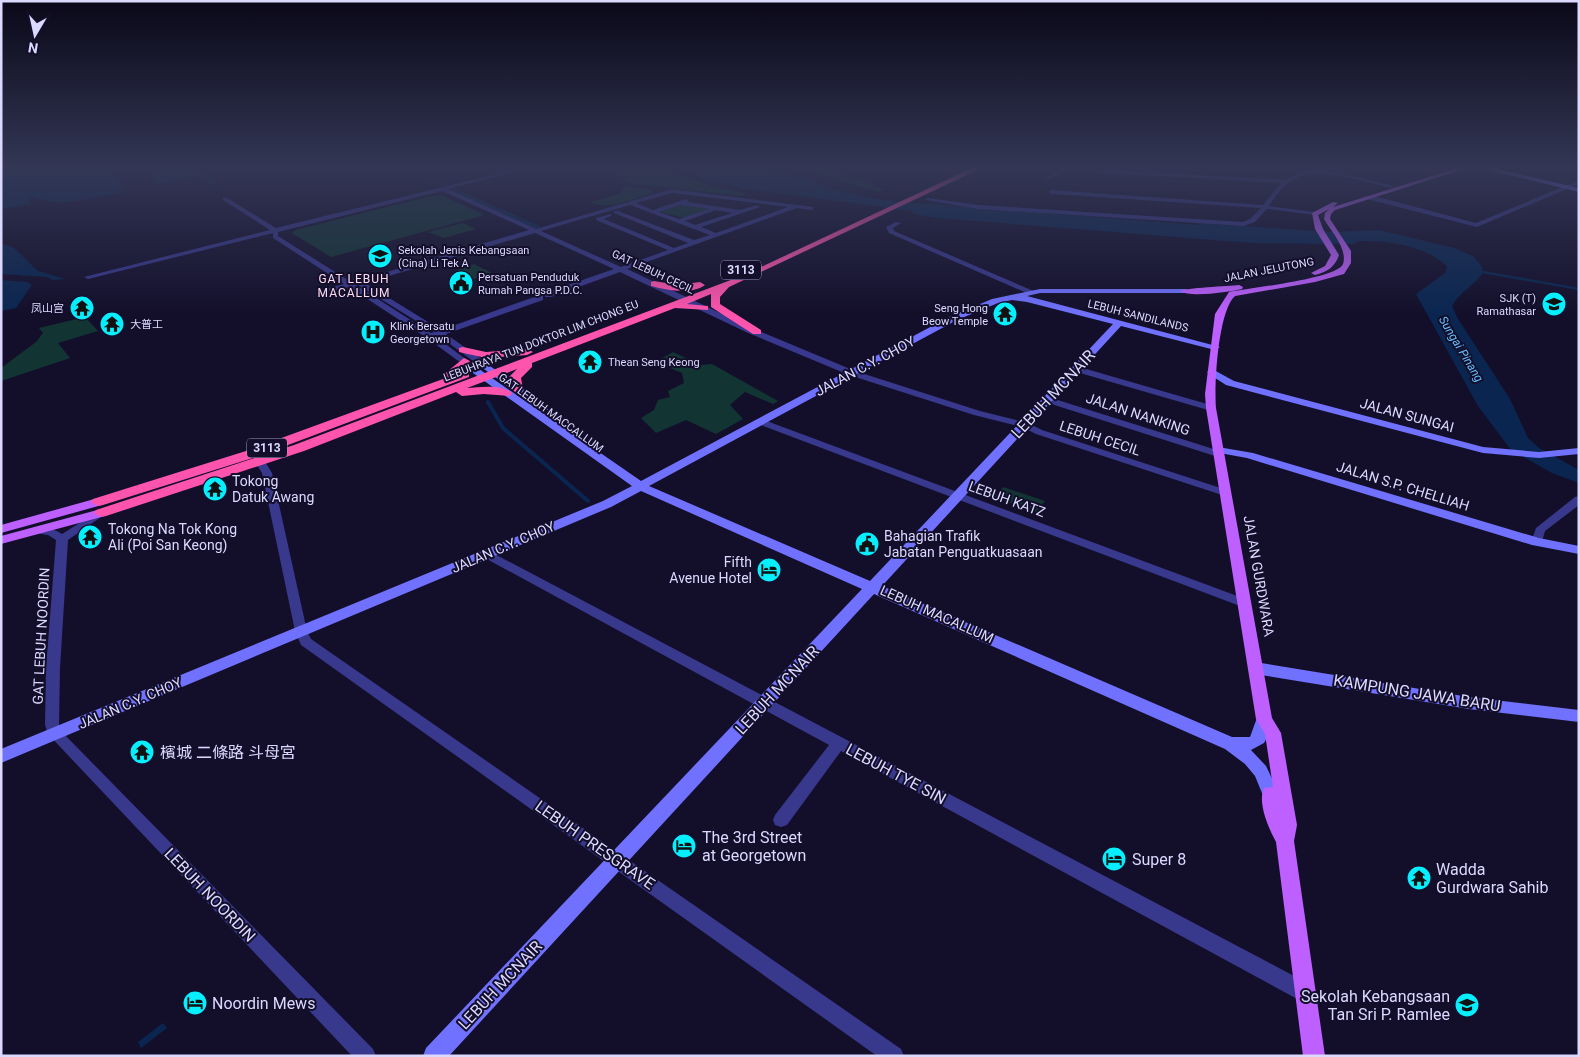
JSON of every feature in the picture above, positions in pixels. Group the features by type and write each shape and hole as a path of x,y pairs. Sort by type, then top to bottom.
{"highway":[{"name":"LEBUHRAYA TUN DOKTOR LIM CHONG EU","path":"100,508 433,386 540,357 657,307 676,295 782,254 860,216"},
{"name":"LEBUHRAYA TUN DOKTOR LIM CHONG EU","path":"100,508 260,462 422,403 527,352 657,307 687,300 724,286 794,257 876,216"},
{"path":"700,285 677,288 658,286 662,295 657,307 683,306 704,308"},
{"path":"724,286 715,296 715,305 757,332"},
{"path":"433,386 457,371 464,355 527,352"},
{"path":"422,403 474,390 512,391 515,377 540,357"}],"main road":[{"name":"JALAN JELUTONG","path":"1184,291 1215,291 1326,270 1334,263 1335,256 1315,216"},
{"name":"JALAN JELUTONG","path":"1232,294 1294,284 1340,272 1347,263 1347,251 1327,219 1327,216"},
{"path":"1184,291 1214,298 1218,314"},
{"name":"JALAN GURDWARA","path":"1232,294 1226,299 1222,311 1218,314 1211,408 1264,718 1273,734 1288,825 1285,842 1314,1056"},
{"path":"1,529 100,508"},
{"path":"1,540 39,530 100,508"},
{"name":"JALAN GURDWARA","path":"1270,793 1275,824 1285,842"}],"street":[{"name":"GAT LEBUH MACCALLUM","path":"251,216 440,333 464,355 548,420 645,485"},
{"path":"88,277 338,216"},
{"name":"GAT LEBUH CECIL","path":"503,216 620,266 704,308 852,373"},
{"path":"328,291 585,216"},
{"path":"602,216 598,219 674,250"},
{"path":"627,216 695,243"},
{"path":"665,216 716,235"},
{"path":"679,221 694,216"},
{"path":"695,227 728,216"},
{"path":"560,234 620,266 695,243 768,216"},
{"path":"1124,216 1249,224 1257,216"},
{"path":"1444,216 1477,225 1497,216"},
{"path":"898,222 889,227 891,232 1032,292"},
{"name":"GAT LEBUH MACCALLUM","path":"275,232 275,237 430,336 464,355"},
{"path":"430,336 544,297 664,250"},
{"path":"1055,307 1043,298 1059,291"},
{"name":"JALAN C.Y. CHOY","path":"1,756 607,504 954,318 989,304 1032,292 1184,291"},
{"name":"JALAN C.Y. CHOY","path":"989,304 1010,300"},
{"name":"LEBUH SANDILANDS","path":"1010,300 1027,300 1215,347"},
{"name":"LEBUH MCNAIR","path":"434,1056 958,497 1119,322"},
{"path":"1076,369 1211,408"},
{"name":"LEBUH CECIL","path":"852,373 977,414 1025,425 1039,432 1226,493"},
{"name":"JALAN SUNGAI","path":"1212,377 1463,445 1502,453 1562,453 1579,451"},
{"name":"JALAN NANKING","path":"1048,400 1219,452"},
{"name":"LEBUH KATZ","path":"761,422 1244,603"},
{"name":"JALAN S.P. CHELLIAH","path":"1219,452 1249,455 1537,542 1579,550"},
{"path":"260,462 267,473 300,631"},
{"name":"LEBUH MACALLUM","path":"645,485 1231,744 1261,770 1267,780 1270,793"},
{"path":"1537,542 1540,530 1579,499"},
{"path":"39,530 51,532 62,539 100,508"},
{"name":"GAT LEBUH NOORDIN","path":"55,734 52,725 53,668 62,539"},
{"name":"LEBUH TYE SIN","path":"487,554 1306,992"},
{"name":"LEBUH PRESGRAVE","path":"300,631 306,642 894,1056"},
{"name":"KAMPUNG JAWA BARU","path":"1255,668 1469,703 1579,716"},
{"name":"LEBUH MACALLUM","path":"1231,744 1258,742 1261,737 1264,718"},
{"name":"LEBUH NOORDIN","path":"55,734 366,1056"},
{"path":"780,820 839,743"}],"green space":[{"path":"350,216 480,216 331,257 292,233 295,230"},
{"path":"463,223 476,229 444,238 428,232"},
{"path":"474,264 492,273 474,279 457,270"},
{"path":"85,317 98,331 58,343 70,358 1,381 1,368 36,342 43,333 39,328"},
{"path":"673,352 701,365 712,364 778,401 773,404 745,392 730,405 743,419 716,434 686,420 656,433 641,418 654,410 658,400 670,397 668,391 684,383 682,373 655,362"},
{"path":"1003,487 1045,501 1036,512 994,497"}],"water":[{"name":"Sungai Pinang","path":"929,216 1088,216 1198,225 1198,223 1332,232 1379,230 1454,248 1473,256 1481,265 1483,272 1452,306 1458,319 1510,399 1528,438 1539,448 1579,470 1579,483 1552,473 1511,450 1478,406 1416,294 1445,273 1447,266 1416,248 1393,243 1369,241 1357,241 1354,244 1253,243"},
{"path":"1,243 14,248 38,271 66,279 53,280 47,277 1,274"},
{"path":"1,280 27,282 32,285 16,308 1,311"},
{"path":"163,1023 167,1028 141,1048 138,1042"}],"waterway":[{"path":"514,216 538,227"},
{"path":"1483,272 1579,289"},
{"path":"488,402 503,428 588,501"}],"place":[{"name":"Sekolah Jenis Kebangsaan (Cina) Li Tek A","path":"380,256"},
{"name":"Persatuan Penduduk Rumah Pangsa P.D.C.","path":"461,283"},
{"name":"SJK (T) Ramathasar","path":"1554,304"},
{"name":"凤山宫","path":"82,308"},
{"name":"Seng Hong Beow Temple","path":"1005,314"},
{"name":"大普工","path":"112,324"},
{"name":"Klink Bersatu Georgetown","path":"373,332"},
{"name":"Thean Seng Keong","path":"590,362"},
{"name":"Tokong Datuk Awang","path":"215,489"},
{"name":"Tokong Na Tok Kong Ali (Poi San Keong)","path":"90,537"},
{"name":"Bahagian Trafik Jabatan Penguatkuasaan","path":"867,544"},
{"name":"Fifth Avenue Hotel","path":"769,570"},
{"name":"檳城 二條路 斗母宮","path":"142,752"},
{"name":"The 3rd Street at Georgetown","path":"684,846"},
{"name":"Super 8","path":"1114,859"},
{"name":"Wadda Gurdwara Sahib","path":"1419,878"},
{"name":"Noordin Mews","path":"195,1003"},
{"name":"Sekolah Kebangsaan Tan Sri P. Ramlee","path":"1467,1005"}],"district":[{"name":"GAT LEBUH MACALLUM","path":"354,286"}]}
